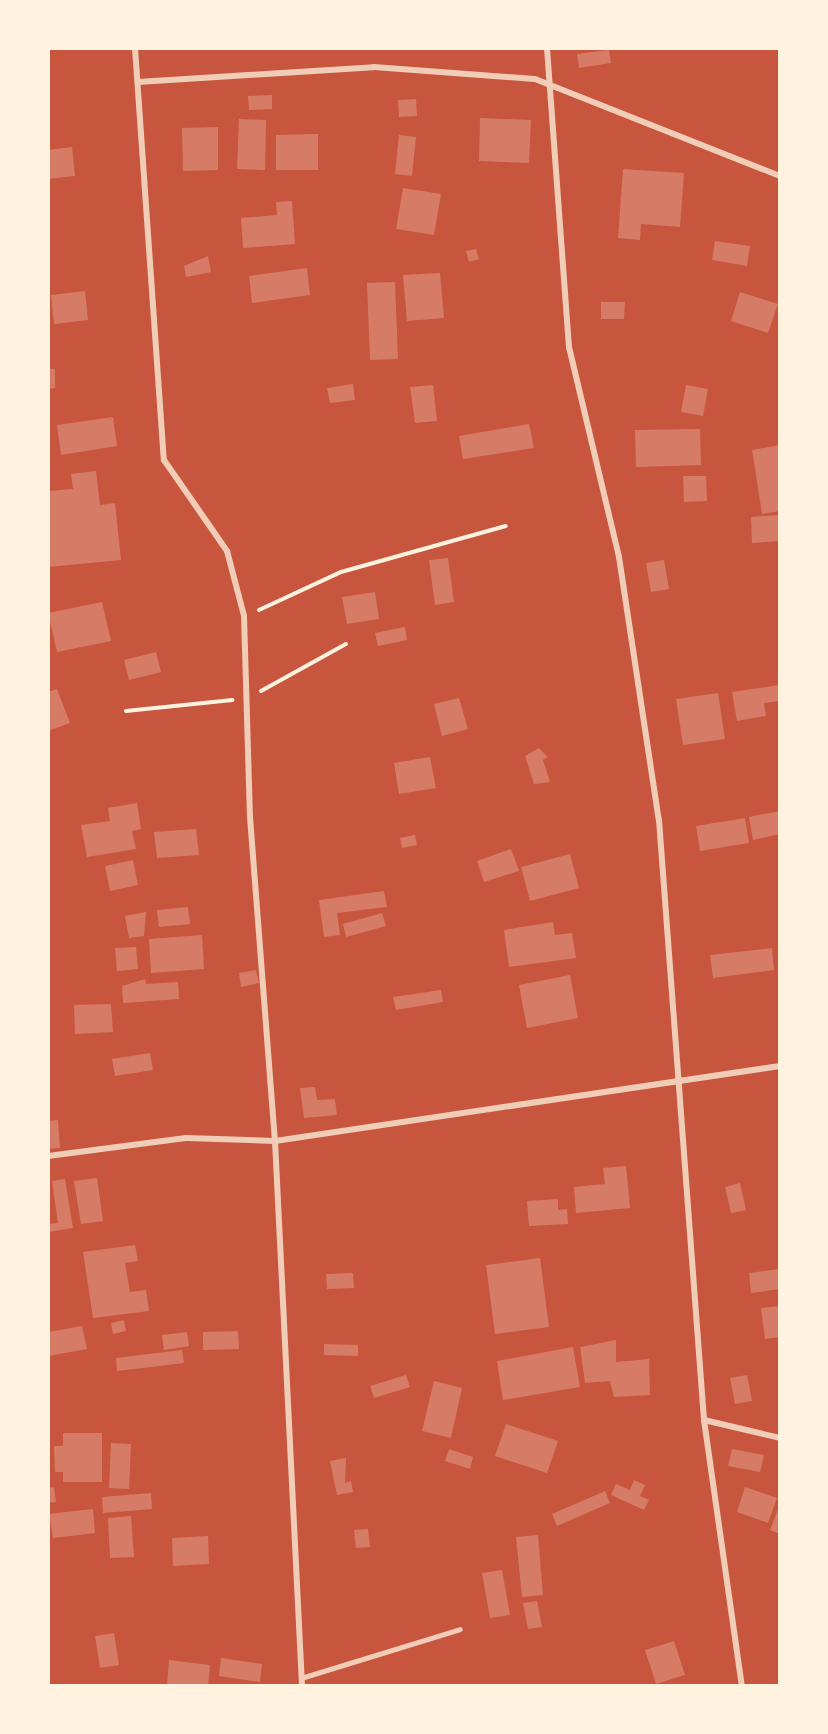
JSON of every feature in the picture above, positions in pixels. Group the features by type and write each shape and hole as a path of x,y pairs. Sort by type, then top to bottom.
{"street":[{"path":"135,48 164,460 227,551 244,616 246,700 275,1141 302,1686"},
{"path":"547,48 569,347 619,557 659,820 676,1080 704,1420 742,1686"},
{"path":"138,82 374,67 489,73 550,82 780,176"},
{"path":"48,1156 186,1138 275,1141 780,1066"},
{"path":"704,1420 780,1438"}],"lane":[{"path":"301,1678 460,1629"}],"path":[{"path":"244,616 341,572 506,526"},
{"path":"126,711 246,700 346,644"}],"building":[{"path":"609,50 611,63 579,68 577,54"},
{"path":"272,95 272,109 249,110 248,96"},
{"path":"416,99 417,116 399,117 398,100"},
{"path":"480,118 531,120 529,163 479,161"},
{"path":"239,119 266,120 265,170 237,169"},
{"path":"218,127 218,170 183,171 182,128"},
{"path":"318,134 318,170 276,170 276,135"},
{"path":"399,135 416,137 412,176 395,174"},
{"path":"72,147 75,176 48,179 48,150"},
{"path":"623,169 684,173 680,227 641,224 640,240 618,238"},
{"path":"403,188 441,194 434,235 396,229"},
{"path":"292,201 295,244 243,248 241,218 277,215 276,202"},
{"path":"715,241 750,246 747,266 712,260"},
{"path":"476,249 479,259 469,262 466,251"},
{"path":"208,256 211,272 186,277 184,266"},
{"path":"307,268 310,295 252,303 249,276"},
{"path":"440,273 444,318 407,321 403,275"},
{"path":"395,282 398,359 370,360 367,283"},
{"path":"85,291 88,320 54,324 51,295"},
{"path":"740,292 778,304 768,333 731,321"},
{"path":"601,302 625,302 624,319 601,319"},
{"path":"48,369 55,369 55,388 48,389"},
{"path":"353,384 355,400 330,403 327,388"},
{"path":"433,385 437,421 415,423 410,387"},
{"path":"686,385 708,389 703,416 681,412"},
{"path":"113,417 117,446 61,455 57,425"},
{"path":"529,424 534,448 463,459 459,436"},
{"path":"700,429 701,465 636,467 635,430"},
{"path":"780,445 780,511 762,514 752,450"},
{"path":"96,471 100,505 115,503 121,560 48,567 48,491 73,489 71,474"},
{"path":"683,476 706,476 707,501 684,502"},
{"path":"780,515 780,541 752,543 751,517"},
{"path":"448,558 454,602 435,605 429,560"},
{"path":"664,560 669,589 651,592 646,563"},
{"path":"375,592 379,619 347,624 342,597"},
{"path":"102,602 111,641 57,652 48,613"},
{"path":"405,627 407,640 378,646 375,633"},
{"path":"156,652 161,672 129,680 124,660"},
{"path":"780,685 780,701 764,703 766,716 737,721 732,692"},
{"path":"57,689 70,723 48,731 48,692"},
{"path":"718,693 725,739 683,745 676,699"},
{"path":"459,698 468,729 442,736 434,704"},
{"path":"539,748 548,757 543,760 550,782 534,784 525,756"},
{"path":"430,757 436,788 399,794 394,763"},
{"path":"137,803 141,829 132,831 136,849 87,857 81,825 110,821 108,808"},
{"path":"780,811 780,834 753,840 749,817"},
{"path":"745,818 749,843 700,851 696,826"},
{"path":"196,829 199,855 157,858 154,832"},
{"path":"415,835 417,845 402,848 400,838"},
{"path":"511,849 519,871 484,882 477,861"},
{"path":"570,854 579,888 530,901 521,867"},
{"path":"133,860 138,885 110,891 105,866"},
{"path":"384,891 387,907 337,913 340,935 324,937 319,900"},
{"path":"188,907 190,924 159,927 157,910"},
{"path":"146,912 144,936 129,938 125,916"},
{"path":"382,913 386,926 346,937 343,924"},
{"path":"553,922 555,935 572,933 576,958 509,967 504,930"},
{"path":"202,935 204,969 151,973 149,939"},
{"path":"136,947 138,969 117,971 115,948"},
{"path":"772,948 774,970 713,978 710,955"},
{"path":"256,970 259,983 241,987 239,973"},
{"path":"570,975 578,1018 527,1028 519,985"},
{"path":"145,979 146,984 178,982 179,999 123,1003 122,986"},
{"path":"441,990 443,1002 396,1010 393,997"},
{"path":"111,1004 113,1032 75,1034 74,1005"},
{"path":"150,1053 153,1070 115,1076 112,1059"},
{"path":"315,1087 317,1100 335,1099 337,1115 304,1118 300,1088"},
{"path":"58,1120 60,1148 48,1149 48,1121"},
{"path":"626,1166 630,1208 576,1213 574,1187 605,1184 603,1168"},
{"path":"97,1178 103,1221 81,1224 74,1181"},
{"path":"65,1179 73,1228 49,1232 48,1224 58,1223 52,1181"},
{"path":"740,1183 746,1210 731,1213 725,1187"},
{"path":"558,1199 558,1210 567,1209 568,1224 529,1226 527,1201"},
{"path":"135,1245 138,1261 125,1263 130,1292 146,1290 149,1311 93,1318 83,1252"},
{"path":"540,1258 549,1327 495,1334 486,1265"},
{"path":"780,1269 780,1289 751,1293 749,1273"},
{"path":"353,1273 354,1288 327,1289 326,1274"},
{"path":"780,1306 780,1337 765,1339 761,1308"},
{"path":"124,1320 126,1331 113,1334 111,1323"},
{"path":"82,1326 87,1349 48,1356 48,1332"},
{"path":"238,1331 239,1349 203,1350 203,1332"},
{"path":"187,1332 189,1346 164,1350 162,1335"},
{"path":"616,1340 616,1362 649,1359 650,1395 614,1397 610,1381 585,1383 580,1347"},
{"path":"324,1344 358,1345 358,1356 324,1355"},
{"path":"573,1347 580,1387 503,1400 497,1361"},
{"path":"182,1350 184,1363 117,1371 116,1358"},
{"path":"406,1375 410,1387 374,1398 370,1386"},
{"path":"747,1375 752,1401 735,1404 730,1378"},
{"path":"434,1381 462,1388 451,1438 422,1431"},
{"path":"506,1424 558,1441 547,1473 495,1456"},
{"path":"63,1433 102,1433 102,1482 63,1482 63,1472 55,1472 54,1446 63,1446"},
{"path":"111,1443 131,1444 129,1489 109,1488"},
{"path":"449,1449 473,1457 470,1469 445,1461"},
{"path":"732,1449 764,1455 760,1472 728,1466"},
{"path":"346,1458 345,1483 351,1481 353,1492 337,1495 330,1461"},
{"path":"634,1480 645,1485 640,1496 649,1500 644,1510 611,1495 616,1484 630,1490"},
{"path":"54,1487 56,1502 48,1503 48,1488"},
{"path":"745,1487 777,1498 768,1523 737,1512"},
{"path":"605,1491 610,1503 557,1526 552,1514"},
{"path":"151,1493 152,1509 103,1513 102,1497"},
{"path":"780,1504 780,1534 770,1530"},
{"path":"93,1509 95,1533 53,1538 49,1514"},
{"path":"131,1516 134,1557 110,1558 108,1518"},
{"path":"368,1529 370,1547 356,1548 354,1530"},
{"path":"538,1535 543,1595 522,1597 516,1537"},
{"path":"208,1536 209,1564 173,1566 172,1538"},
{"path":"502,1570 510,1615 490,1618 482,1573"},
{"path":"537,1601 542,1627 528,1629 523,1603"},
{"path":"114,1633 119,1665 100,1668 95,1636"},
{"path":"674,1641 685,1675 656,1684 645,1650"},
{"path":"221,1658 262,1664 260,1682 219,1676"},
{"path":"169,1660 210,1665 208,1686 167,1686"}]}
